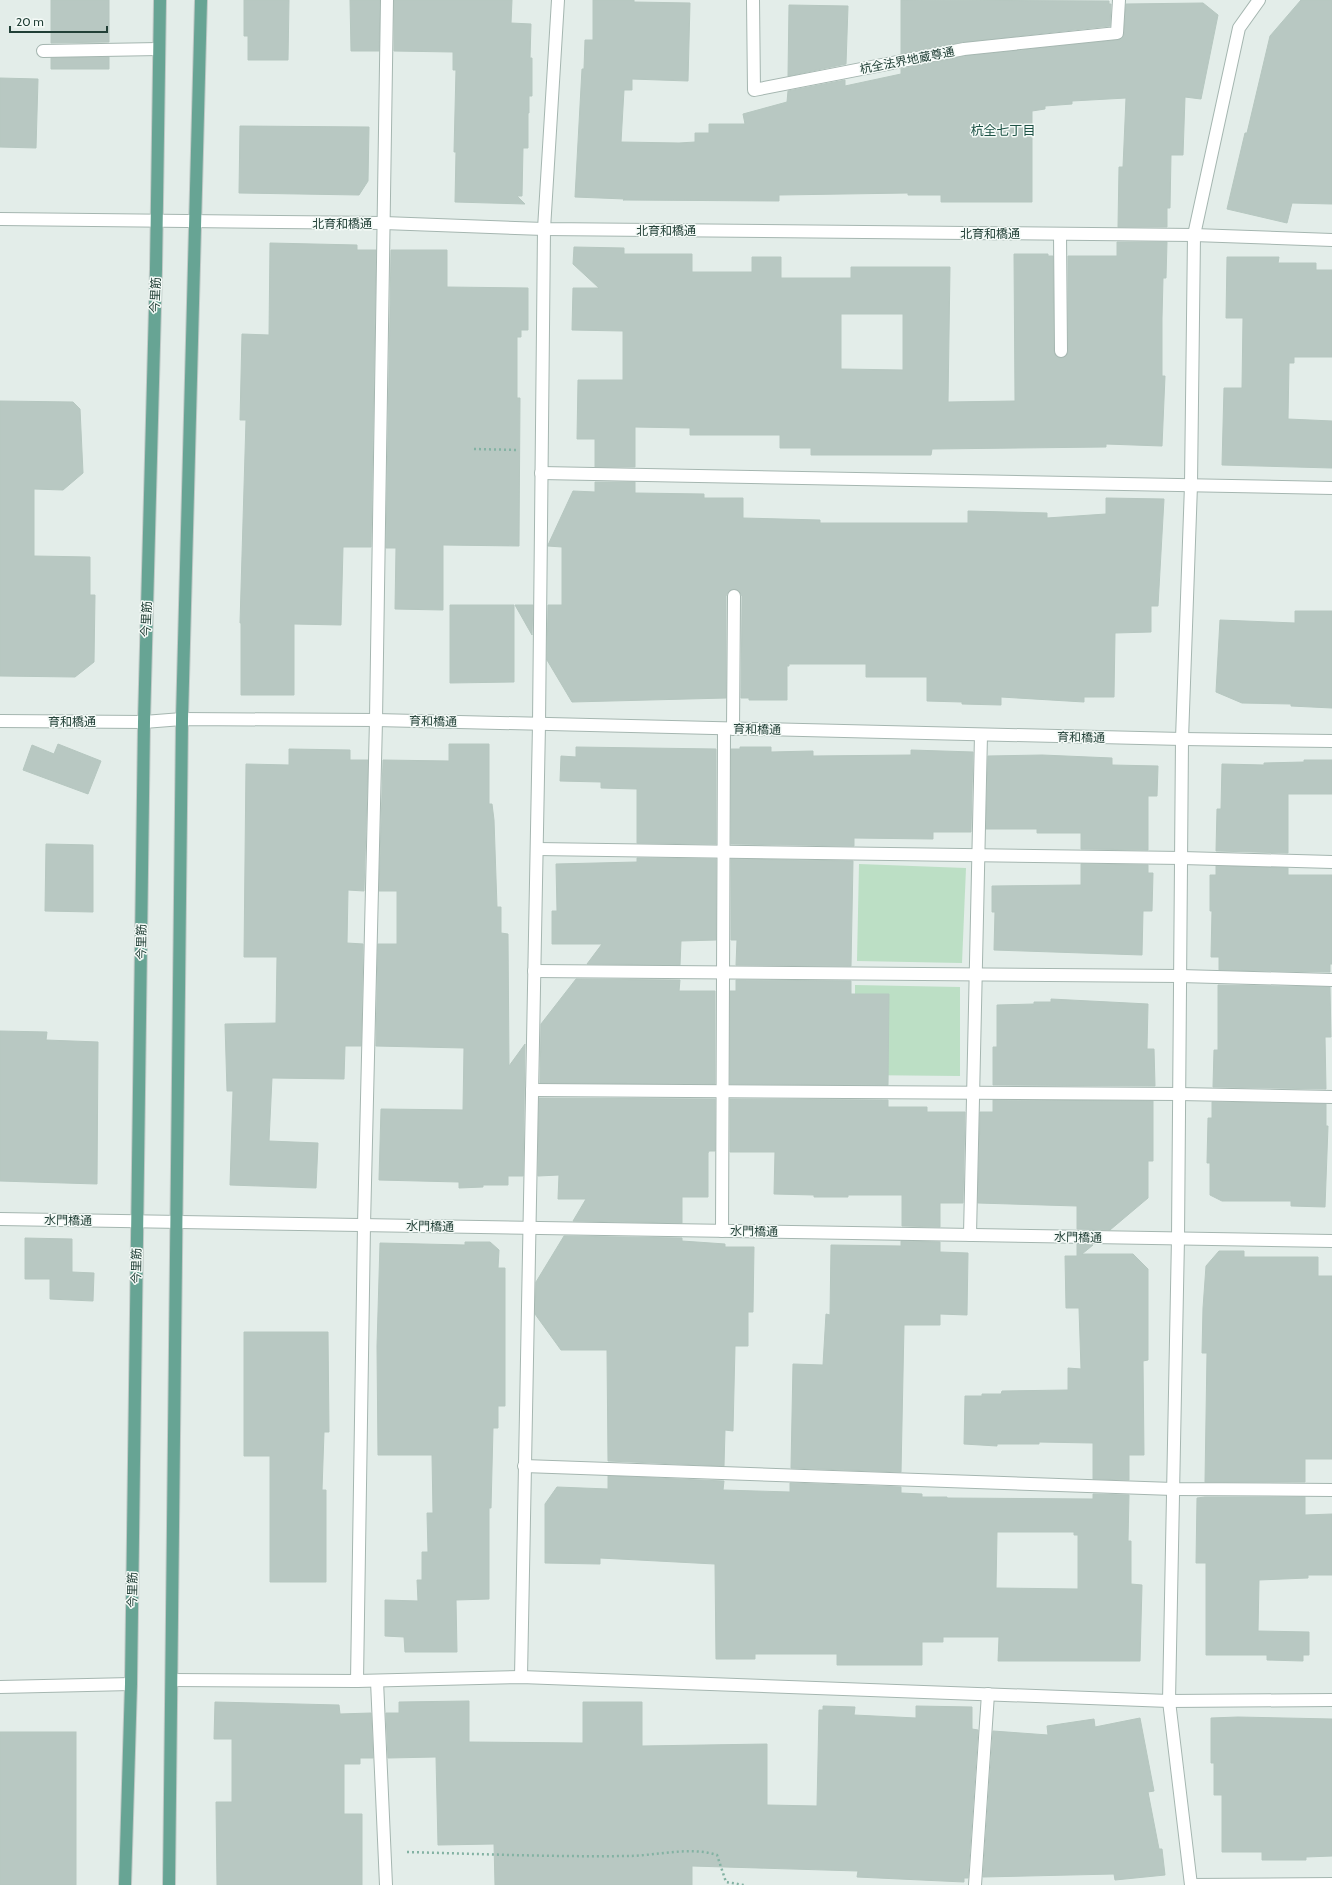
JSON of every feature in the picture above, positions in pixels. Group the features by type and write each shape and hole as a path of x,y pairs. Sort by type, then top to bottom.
{"main road":[{"name":"今里筋","path":"125,1885 131,1684 136,1222 144,722 157,222 160,0"},
{"path":"169,1885 182,719 201,0"}],"street":[{"path":"357,1681 364,1225 376,720 387,0"},
{"path":"521,1676 539,724 544,229 558,0"},
{"name":"杭全法界地蔵尊通","path":"753,0 754,90 964,49 1117,33 1119,0"},
{"path":"1257,0 1239,28 1194,235 1191,486 1182,740 1178,1238 1170,1701 1191,1885 1332,1884"},
{"path":"43,51 159,49"},
{"name":"北育和橋通","path":"0,219 157,222 384,223 544,229 1194,235 1332,240"},
{"path":"1060,234 1061,351"},
{"path":"542,473 1332,488"},
{"path":"722,1231 724,851 734,596"},
{"name":"育和橋通","path":"0,721 144,722 182,719 376,720 1182,740 1332,742"},
{"path":"970,1235 981,735"},
{"path":"536,849 1182,858 1332,862"},
{"path":"534,971 1180,976 1332,980"},
{"path":"532,1090 1179,1094 1332,1097"},
{"name":"水門橋通","path":"0,1219 1332,1240"},
{"path":"524,1466 1173,1489 1332,1490"},
{"path":"172,1680 377,1681 521,1676 1170,1701 1332,1700"},
{"path":"377,1681 386,1885"},
{"path":"0,1687 131,1684"},
{"path":"976,1885 988,1694"}],"path":[{"path":"474,449 542,450"},
{"path":"385,1852 536,1856 629,1856 704,1851 717,1855 726,1882 744,1885"}],"green space":[{"path":"859,864 966,868 962,963 857,961"},
{"path":"855,985 960,987 960,1076 855,1075"}],"building":[{"path":"51,0 109,0 109,42 51,43"},
{"path":"244,0 289,0 288,60 248,60 248,36 244,36"},
{"path":"350,0 380,0 379,51 351,51"},
{"path":"394,0 512,0 511,23 531,24 530,58 532,58 532,96 529,96 528,148 523,148 522,196 517,196 525,204 455,202 456,152 454,152 456,70 453,70 453,52 394,51"},
{"path":"593,0 634,0 634,2 690,3 688,81 632,79 632,90 624,90 621,142 695,142 695,133 709,133 709,124 745,124 743,114 787,102 788,91 845,80 845,86 901,74 901,69 965,56 1118,40 1121,39 1124,34 1126,4 1203,3 1218,15 1201,99 1185,97 1183,155 1171,155 1170,208 1167,208 1167,227 1118,227 1119,167 1123,167 1126,98 1072,101 1072,104 1045,106 1045,109 1032,111 1032,202 941,202 941,195 908,195 908,193 779,195 779,201 623,200 625,199 575,197 582,69 584,69 585,40 593,40"},
{"path":"901,0 1109,1 1109,4 1111,4 1110,26 963,42 901,54"},
{"path":"1301,0 1332,0 1332,204 1292,203 1287,223 1227,209 1270,36"},
{"path":"789,5 848,6 846,64 788,76"},
{"path":"109,57 109,69 51,69 51,58"},
{"path":"0,78 38,79 36,148 0,147"},
{"path":"240,126 369,127 368,181 359,195 239,193"},
{"path":"1117,242 1167,242 1166,278 1163,278 1162,318 1162,376 1165,376 1162,446 1106,444 1106,447 932,449 931,455 811,455 811,448 780,448 780,435 690,435 690,428 635,427 635,467 595,467 595,439 577,439 578,380 623,380 623,331 572,330 573,288 599,288 573,264 574,247 624,248 624,254 692,254 692,272 752,272 752,257 781,257 781,278 851,278 851,267 950,267 948,402 1015,401 1014,254 1048,254 1048,256 1053,256 1054,351 1057,357 1061,358 1067,355 1068,351 1068,256 1117,256","holes":["841,314 903,314 903,370 841,369"]},
{"path":"270,243 357,245 357,250 376,250 371,547 343,547 341,625 294,624 294,695 241,695 240,623 246,420 240,420 242,334 269,335"},
{"path":"391,250 447,250 447,287 528,288 528,330 521,330 521,337 517,337 517,398 520,398 519,546 443,545 443,610 395,609 396,548 386,548"},
{"path":"1227,257 1279,257 1278,263 1316,263 1316,270 1332,270 1332,357 1294,357 1294,363 1289,363 1288,419 1332,421 1332,468 1222,465 1224,388 1242,388 1243,318 1226,318"},
{"path":"0,401 73,402 80,409 83,473 63,490 34,489 34,556 90,557 90,595 95,595 94,662 75,677 0,676"},
{"path":"595,482 635,482 635,493 704,494 704,498 743,498 743,518 820,520 820,523 968,523 968,511 1047,513 1047,518 1106,514 1106,498 1164,499 1158,606 1151,606 1151,632 1115,633 1114,697 1084,697 1084,702 1001,697 1001,705 927,701 927,677 866,677 866,664 789,664 789,666 787,666 787,700 749,700 749,698 741,698 742,596 738,590 734,589 728,592 726,596 726,698 572,702 547,660 548,605 562,605 562,547 548,545 573,491 595,492"},
{"path":"450,605 514,605 514,682 450,683"},
{"path":"515,605 533,605 532,635"},
{"path":"1295,611 1332,611 1332,708 1291,706 1291,704 1242,703 1216,692 1220,620 1295,623"},
{"path":"58,744 101,761 88,794 23,770 32,745 54,754"},
{"path":"449,744 489,744 489,804 492,804 494,820 497,907 501,907 501,933 508,934 509,1066 525,1044 523,1176 508,1176 508,1185 483,1185 483,1187 459,1188 459,1182 379,1180 381,1109 463,1110 464,1048 376,1046 378,944 397,944 397,891 379,891 383,760 449,761"},
{"path":"576,747 716,749 716,844 637,843 637,789 601,788 601,782 560,781 561,756 576,757"},
{"path":"740,747 771,747 771,752 813,751 813,756 911,755 911,750 973,752 971,832 933,832 933,839 854,838 854,846 731,844 731,749 740,749"},
{"path":"289,749 350,750 350,760 368,760 364,891 348,890 347,943 363,944 361,1046 345,1046 344,1079 272,1078 269,1141 318,1143 316,1188 230,1185 233,1091 227,1091 225,1024 276,1023 277,957 244,957 246,764 289,765"},
{"path":"1042,755 1112,758 1112,765 1158,766 1157,796 1148,796 1148,850 1081,849 1081,833 1037,833 1037,829 986,829 988,756"},
{"path":"1304,760 1332,760 1332,794 1288,794 1288,853 1216,851 1217,809 1221,809 1222,764 1264,765 1264,763 1304,762"},
{"path":"46,844 93,845 93,912 45,911"},
{"path":"637,858 716,859 716,940 681,941 680,965 587,964 602,944 552,944 552,911 557,911 556,864 637,862"},
{"path":"731,859 853,861 851,966 736,965 737,940 731,940"},
{"path":"1081,864 1148,865 1148,873 1153,873 1152,911 1143,911 1142,955 994,950 995,912 992,912 992,886 1081,885"},
{"path":"1216,866 1288,868 1288,875 1332,875 1332,964 1330,964 1330,972 1219,970 1219,957 1211,957 1212,911 1210,911 1210,875 1216,875"},
{"path":"576,979 680,980 679,991 715,991 715,1084 540,1083 541,1024"},
{"path":"736,980 851,981 851,994 889,994 888,1085 730,1084 730,991 736,991"},
{"path":"1218,985 1330,987 1331,1037 1325,1037 1326,1089 1213,1087 1214,1050 1218,1050"},
{"path":"1051,999 1148,1004 1147,1049 1154,1049 1155,1086 993,1085 993,1047 997,1047 997,1005 1034,1004 1034,1002 1051,1002"},
{"path":"0,1031 47,1032 46,1040 98,1042 97,1184 0,1181"},
{"path":"539,1098 715,1099 715,1151 709,1151 708,1153 708,1197 682,1197 682,1223 573,1221 586,1199 558,1199 559,1175 538,1176"},
{"path":"730,1099 888,1100 888,1107 927,1107 927,1112 965,1112 963,1203 940,1203 940,1227 902,1226 902,1195 848,1195 848,1197 814,1197 814,1195 774,1194 775,1152 730,1152"},
{"path":"993,1100 1153,1101 1153,1161 1148,1161 1148,1198 1110,1230 1077,1229 1077,1206 978,1203 980,1112 993,1112"},
{"path":"1212,1102 1326,1104 1326,1126 1328,1126 1325,1207 1291,1206 1291,1201 1222,1201 1210,1195 1210,1163 1207,1163 1208,1118 1212,1118"},
{"path":"564,1236 682,1238 682,1241 725,1244 725,1247 754,1247 753,1312 748,1312 748,1346 735,1346 733,1431 725,1430 724,1466 608,1461 607,1350 561,1350 535,1314 536,1282"},
{"path":"25,1238 72,1239 72,1272 94,1273 93,1301 50,1299 50,1279 25,1279"},
{"path":"901,1241 940,1242 940,1252 968,1253 967,1315 940,1314 940,1325 904,1325 901,1472 791,1468 793,1364 823,1365 826,1314 830,1315 831,1245 901,1246"},
{"path":"465,1242 490,1242 499,1250 498,1268 505,1268 505,1406 498,1406 498,1428 493,1428 491,1508 489,1508 489,1599 456,1600 457,1652 405,1652 404,1637 385,1636 385,1600 418,1601 417,1580 422,1580 422,1552 428,1552 427,1513 433,1513 432,1455 378,1455 377,1346 380,1243 465,1245"},
{"path":"1077,1244 1093,1245 1082,1254 1133,1254 1148,1269 1148,1360 1143,1361 1144,1455 1129,1455 1129,1480 1093,1479 1093,1443 1039,1442 1039,1444 997,1444 997,1446 964,1444 965,1396 1001,1394 1002,1391 1068,1390 1068,1368 1081,1369 1079,1308 1066,1308 1065,1256 1077,1256"},
{"path":"1219,1251 1244,1251 1244,1257 1318,1257 1318,1276 1332,1276 1332,1459 1305,1459 1305,1482 1205,1482 1207,1353 1202,1353 1203,1308 1206,1266"},
{"path":"244,1332 328,1332 329,1432 324,1432 322,1490 326,1490 326,1582 270,1582 270,1456 244,1456"},
{"path":"608,1476 724,1481 723,1490 790,1492 790,1483 901,1487 901,1493 922,1494 922,1497 947,1498 1093,1499 1093,1494 1129,1495 1128,1541 1131,1541 1131,1584 1142,1585 1140,1661 998,1661 999,1637 943,1637 943,1642 922,1642 922,1665 837,1665 837,1654 755,1654 755,1659 716,1659 715,1564 600,1558 600,1564 545,1563 545,1504 557,1487 608,1489","holes":["997,1532 1074,1532 1074,1535 1078,1535 1078,1589 996,1588"]},
{"path":"1305,1497 1305,1515 1332,1514 1332,1575 1308,1575 1308,1578 1259,1580 1258,1631 1309,1632 1309,1655 1303,1655 1303,1661 1267,1660 1267,1655 1206,1655 1206,1563 1196,1563 1197,1498"},
{"path":"469,1701 469,1742 583,1743 583,1702 642,1702 642,1746 767,1744 767,1805 817,1806 819,1710 823,1710 823,1706 855,1707 854,1715 916,1718 916,1706 972,1707 972,1729 978,1730 968,1878 964,1878 964,1882 857,1877 858,1871 692,1866 692,1885 495,1885 494,1844 438,1845 436,1757 388,1758 386,1713 399,1713 399,1702"},
{"path":"215,1702 339,1705 340,1714 371,1713 373,1758 360,1758 360,1764 344,1764 344,1814 362,1814 362,1885 217,1885 216,1802 232,1802 232,1739 214,1739"},
{"path":"1238,1717 1332,1719 1332,1856 1306,1857 1306,1860 1262,1860 1262,1852 1222,1852 1222,1795 1214,1795 1214,1763 1211,1763 1211,1718"},
{"path":"1140,1718 1154,1791 1148,1792 1159,1849 1162,1849 1165,1875 1115,1880 1114,1874 983,1877 993,1731 1048,1735 1047,1726 1094,1719 1095,1727"},
{"path":"0,1732 76,1732 76,1885 0,1885"}],"district":[{"name":"杭全七丁目","path":"1003,130"}]}
